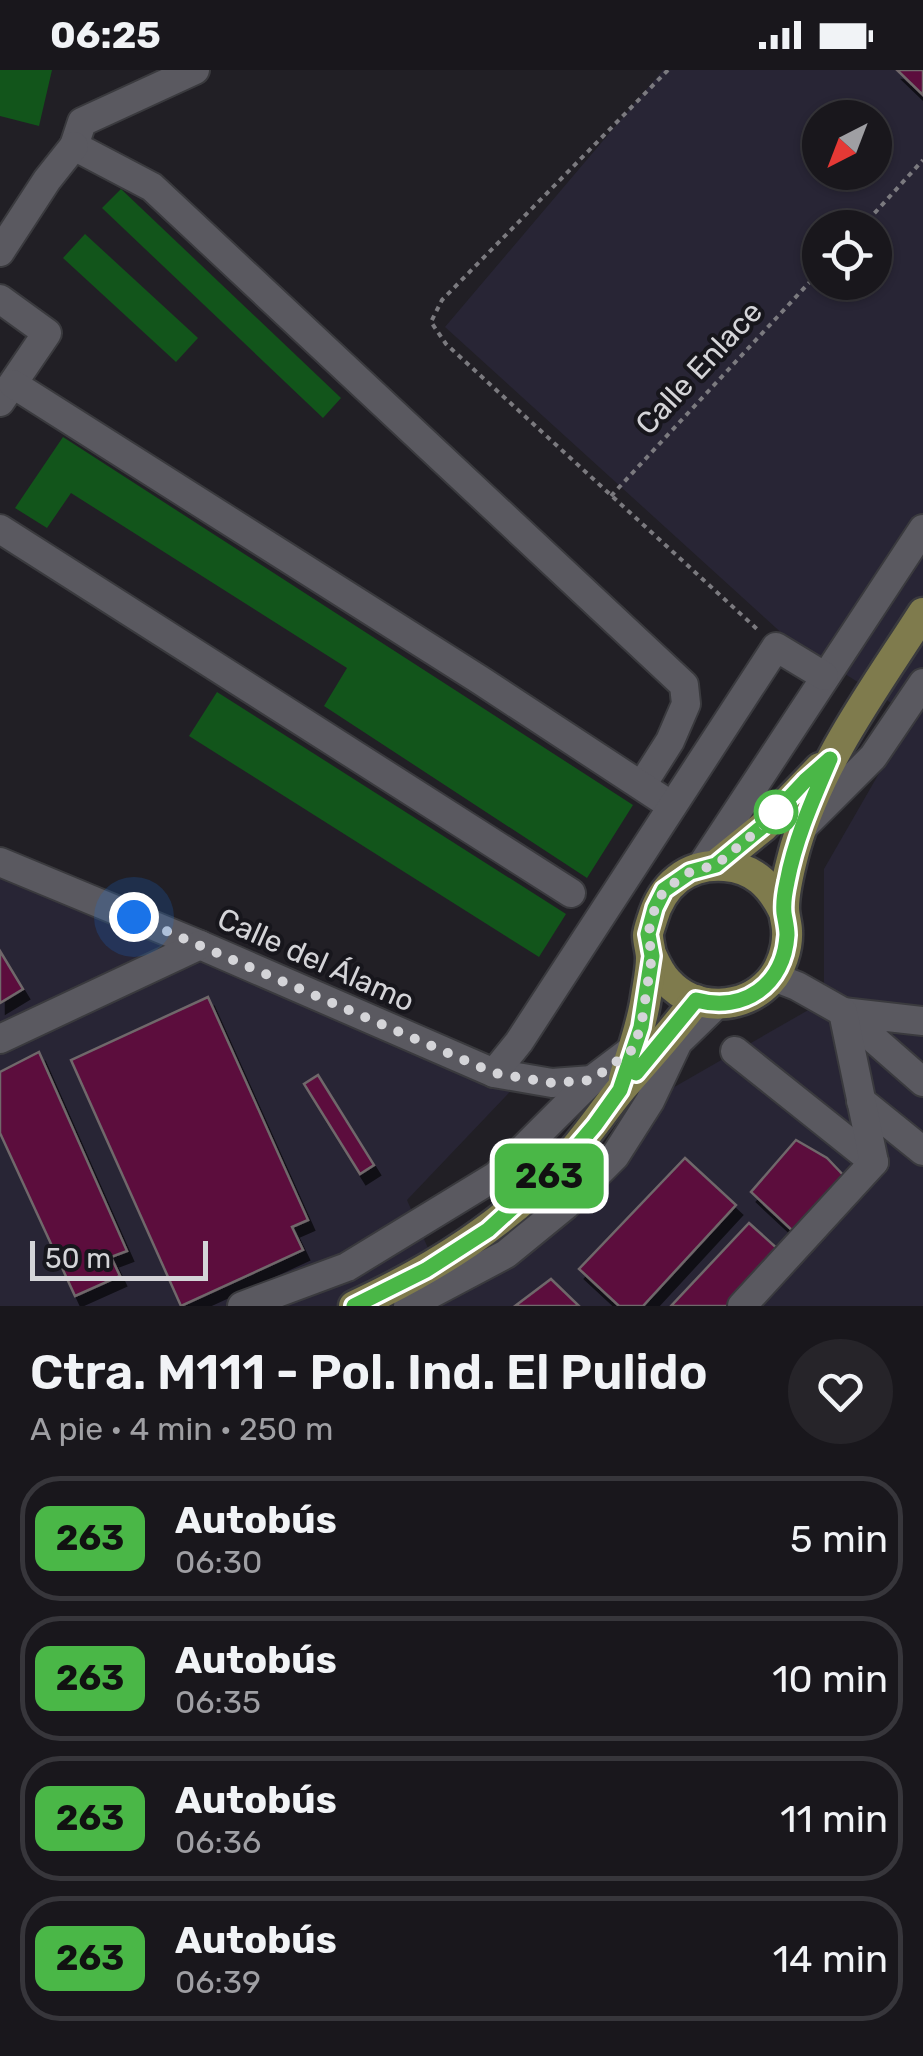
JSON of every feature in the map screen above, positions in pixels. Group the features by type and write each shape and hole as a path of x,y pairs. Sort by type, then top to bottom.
{"main road":[{"path":"652,956 669,984 706,1003 741,1001 774,978 784,954 787,882 802,828 830,759 923,613"},
{"path":"354,1306 426,1270 488,1230 566,1159 595,1125 606,1085 632,1050 641,1027 652,956 648,934 664,890 690,872 708,866 762,827 830,759"},
{"path":"708,866 739,866 757,876 774,891 784,910"},
{"path":"606,1085 706,1003"}],"street":[{"path":"0,252 74,146 82,122 195,70"},
{"path":"74,146 152,188 684,685 686,704 670,741 642,785"},
{"path":"0,299 47,332 6,393 672,806"},
{"path":"0,529 571,893"},
{"path":"708,866 824,676 923,529"},
{"path":"494,1073 519,1042 776,647 824,676"},
{"path":"802,828 873,758 923,683"},
{"name":"Calle del Álamo","path":"0,862 494,1073 552,1083 606,1085"},
{"path":"0,1039 200,945"},
{"path":"774,978 843,1012 923,1082"},
{"path":"416,1303 506,1254 566,1205 616,1156 650,1101 678,1042 706,1003"},
{"path":"843,1012 923,1021"},
{"path":"843,1012 874,1162"},
{"path":"735,1051 874,1162"},
{"path":"242,1306 347,1268 496,1176 606,1085"},
{"path":"861,1102 923,1150"},
{"path":"742,1306 874,1162"}],"path":[{"path":"668,70 442,300 431,322 446,344 776,647"},
{"path":"877,210 923,160"},
{"name":"Calle Enlace","path":"611,496 802,290"}],"shaded area":[{"path":"663,70 923,70 923,1306 0,1306 0,849 527,1074 407,1200 451,1301 522,1259 643,1105 824,1001 824,869 912,716 786,637 445,327"}],"green space":[{"path":"0,70 52,70 39,126 0,116"},
{"path":"121,189 341,398 323,418 102,208"},
{"path":"85,234 198,338 176,362 63,258"},
{"path":"63,437 633,805 587,878 324,706 347,668 71,493 47,528 15,508"},
{"path":"217,692 566,914 539,957 189,736"}],"building":[{"path":"897,70 923,70 923,95"},
{"path":"0,951 23,989 0,1003"},
{"path":"208,997 308,1220 292,1227 303,1250 181,1306 71,1060"},
{"path":"39,1052 127,1251 111,1257 120,1276 75,1296 0,1133 0,1072"},
{"path":"318,1075 374,1165 360,1174 304,1084"},
{"path":"796,1140 827,1158 846,1178 796,1234 751,1192"},
{"path":"685,1158 736,1205 643,1306 619,1306 579,1269"},
{"path":"749,1223 780,1251 729,1306 671,1306"},
{"path":"551,1279 579,1306 515,1306"}],"bus line":[{"name":"263","path":"354,1306 426,1270 488,1230 566,1159 620,1090 641,1027 652,956 648,934 664,890 690,872 716,865 762,827 830,759 802,828 787,882 784,954 774,978 741,1001 716,1005 696,1000 636,1073"}],"route":[{"path":"134,917 494,1073 552,1083 592,1080 632,1050 641,1027 652,956 648,934 664,890 690,872 716,865 762,827 784,802 776,812"}]}
